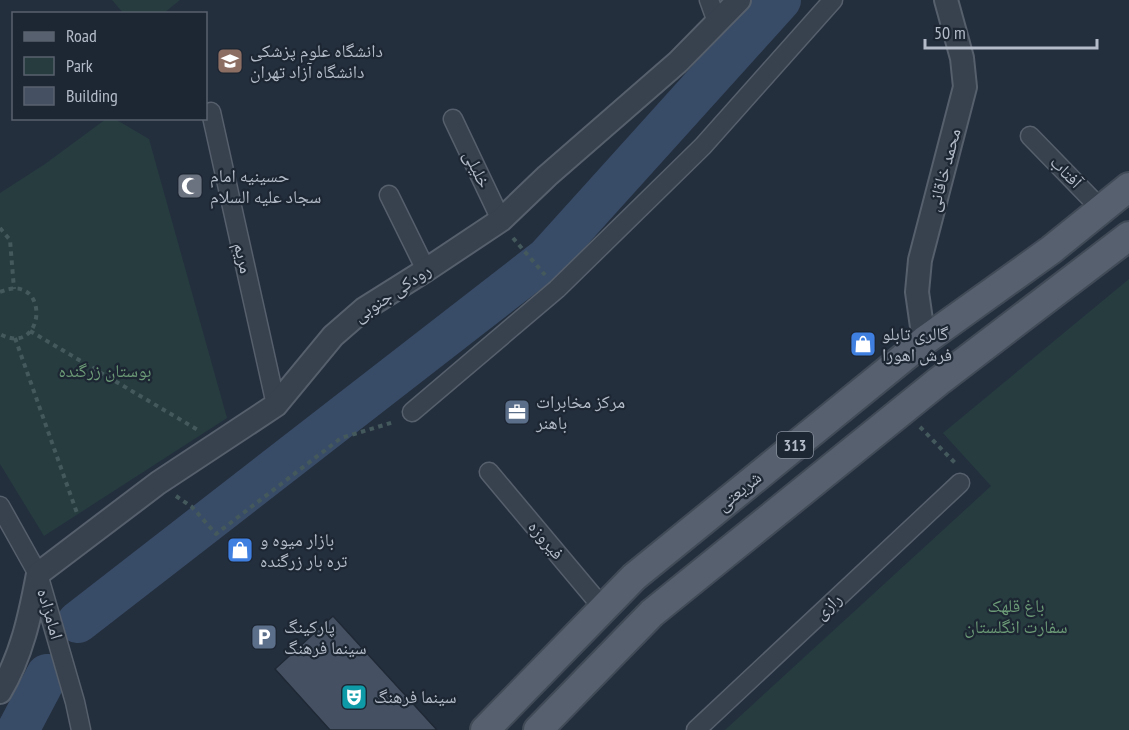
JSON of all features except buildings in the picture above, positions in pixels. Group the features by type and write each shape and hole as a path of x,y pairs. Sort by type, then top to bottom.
{"main road":[{"name":"شریعتی","path":"485,730 634,577 924,341 1051,250 1129,187"},
{"name":"313","path":"537,730 652,613 939,381 1129,236"},
{"path":"924,341 939,381"}],"street":[{"path":"709,0 717,22"},
{"name":"رودکی جنوبی","path":"38,574 158,483 276,405 333,336 364,309 426,270 507,229 547,176 678,62 739,0"},
{"path":"412,412 557,289 703,146 833,0"},
{"name":"محمد خاقانی","path":"924,341 917,292 920,260 965,87 962,58 946,0"},
{"name":"مریم","path":"211,112 276,405"},
{"name":"خلیلی","path":"453,119 507,229"},
{"name":"آفتاب","path":"1030,136 1101,209"},
{"path":"389,195 426,270"},
{"name":"فیروزه","path":"489,472 603,608"},
{"name":"رازی","path":"696,730 960,483"},
{"name":"امامزاده","path":"2,514 38,574 81,730"},
{"path":"0,692 12,672 27,629 38,574"}],"path":[{"path":"0,228 10,240 14,289"},
{"path":"507,229 548,279"},
{"path":"0,292 14,289 29,295 35,301 38,317 30,332 15,338 0,334"},
{"path":"30,332 220,444"},
{"path":"15,338 86,538"},
{"path":"904,410 967,476 960,483"},
{"path":"192,507 216,534 341,438 402,419 412,412"}],"green space":[{"path":"112,0 180,0 165,12 122,12"},
{"name":"بوستان زرگنده","path":"105,120 117,120 149,139 227,418 44,536 0,464 0,193 45,164"},
{"name":"باغ قلهک سفارت انگلستان","path":"1129,279 1129,730 725,730 991,486 943,433"}],"waterway":[{"path":"78,622 547,258 780,0"},
{"path":"18,730 47,675"}],"place":[{"name":"دانشگاه علوم پزشکی دانشگاه آزاد تهران","path":"230,61"},
{"name":"حسینیه امام سجاد علیه السلام","path":"190,186"},
{"name":"گالری تابلو فرش اهورا","path":"863,344"},
{"name":"مرکز مخابرات باهنر","path":"517,412"},
{"name":"بازار میوه و تره بار زرگنده","path":"240,550"},
{"name":"پارکینگ سینما فرهنگ","path":"264,637"},
{"name":"سینما فرهنگ","path":"354,697"}]}
